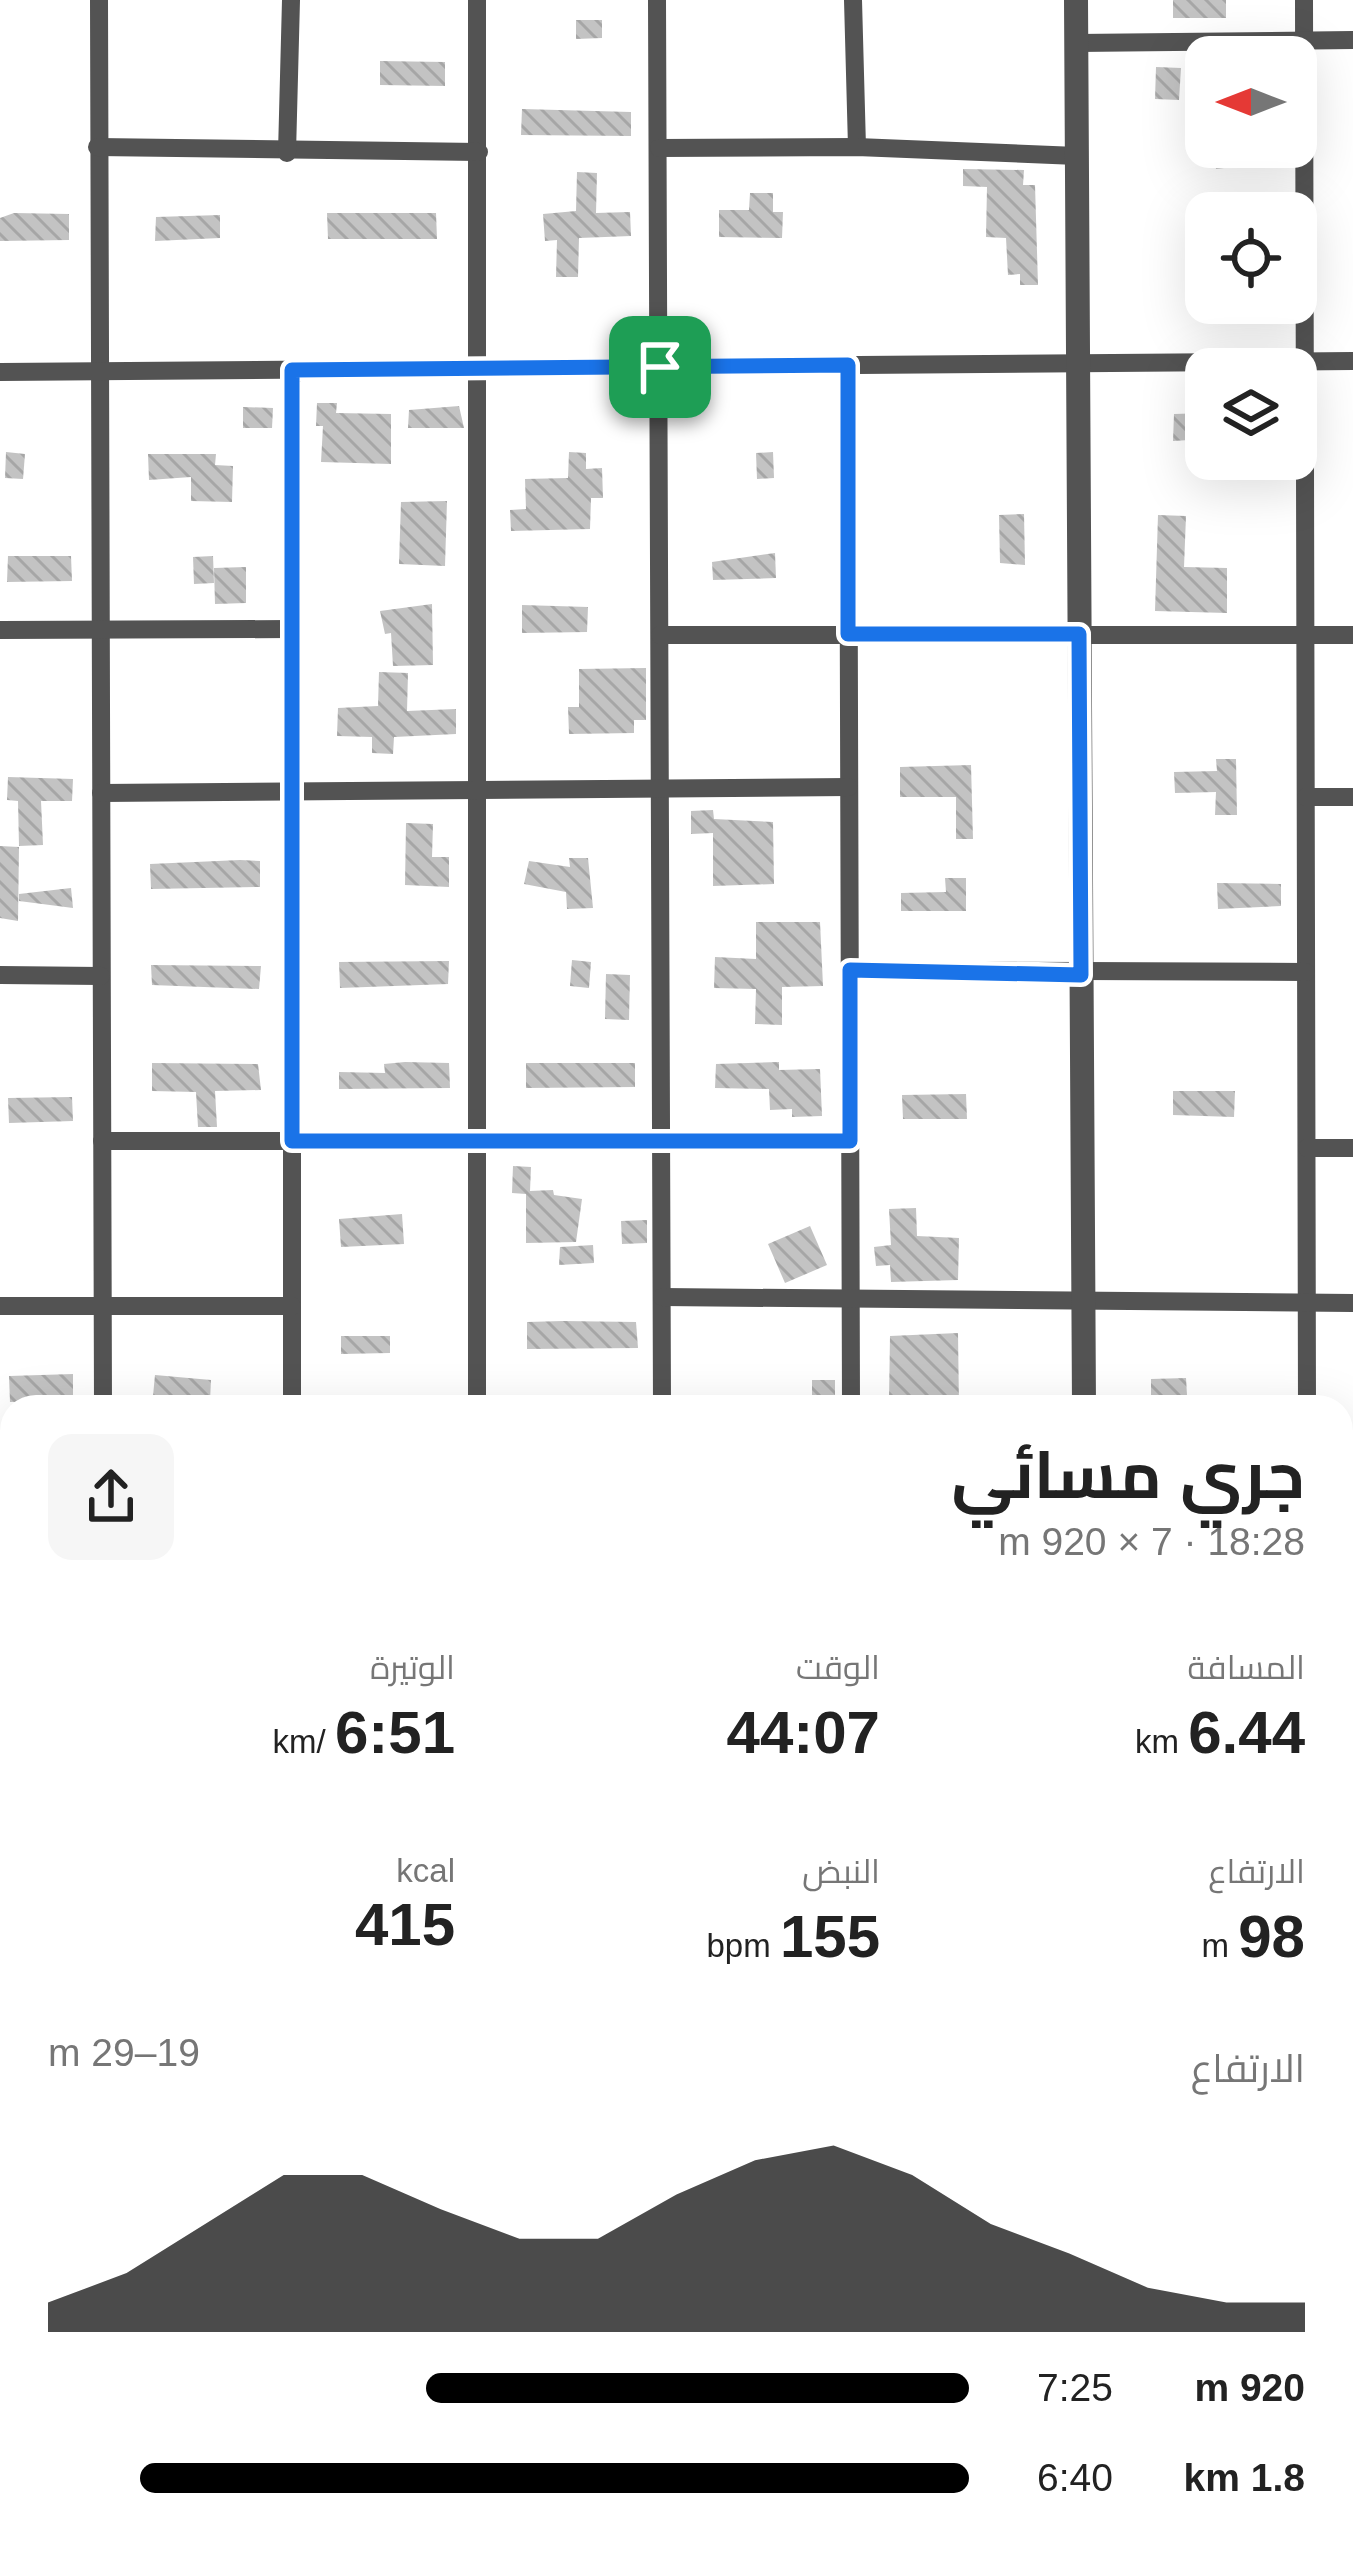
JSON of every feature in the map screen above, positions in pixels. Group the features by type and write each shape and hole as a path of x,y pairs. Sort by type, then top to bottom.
{"street":[{"path":"99,0 103,1395"},
{"path":"287,153 291,0"},
{"path":"477,0 477,1395"},
{"path":"657,0 662,1395"},
{"path":"854,0 857,147"},
{"path":"1076,0 1084,1395"},
{"path":"1304,0 1304,36"},
{"path":"1317,40 1353,40"},
{"path":"1077,44 1185,42"},
{"path":"97,147 479,152"},
{"path":"659,148 857,147 1077,156"},
{"path":"1304,168 1305,348"},
{"path":"1317,362 1353,361"},
{"path":"0,372 1185,364"},
{"path":"848,365 850,1395"},
{"path":"292,370 292,1395"},
{"path":"1305,480 1307,1395"},
{"path":"0,629 292,629"},
{"path":"660,634 1353,634"},
{"path":"101,793 849,788"},
{"path":"1306,797 1353,797"},
{"path":"850,970 1081,975 1306,972"},
{"path":"0,975 101,976"},
{"path":"102,1141 850,1141"},
{"path":"1307,1148 1353,1148"},
{"path":"662,1298 1083,1305 1353,1303"},
{"path":"0,1306 292,1306"}],"building":[{"path":"1173,0 1226,0 1226,18 1173,18"},
{"path":"576,20 602,20 602,38 576,39"},
{"path":"380,61 445,62 445,86 380,85"},
{"path":"1156,67 1181,68 1179,100 1155,99"},
{"path":"522,109 631,112 631,136 521,135"},
{"path":"963,169 1024,170 1023,185 1035,185 1038,285 1020,285 1020,274 1008,275 1006,238 986,237 987,187 963,186"},
{"path":"577,172 597,173 596,213 630,212 631,236 579,238 578,277 556,277 557,240 545,241 543,214 576,211"},
{"path":"750,193 773,193 773,212 783,212 782,238 719,237 719,210 749,210"},
{"path":"14,213 69,214 69,240 0,241 0,218"},
{"path":"327,213 436,213 437,239 328,239"},
{"path":"220,215 220,238 155,241 156,217"},
{"path":"317,403 337,403 336,413 391,414 391,464 321,462 323,426 316,426"},
{"path":"459,406 464,428 408,428 409,410"},
{"path":"243,407 273,408 272,428 243,428"},
{"path":"1174,414 1185,414 1185,440 1173,441"},
{"path":"6,452 25,454 23,479 5,478"},
{"path":"569,452 586,453 586,469 602,468 603,498 591,498 590,529 511,531 510,510 526,509 525,479 568,478"},
{"path":"773,452 774,478 757,479 756,453"},
{"path":"148,454 216,454 215,465 233,466 232,502 191,501 191,477 149,480"},
{"path":"447,501 445,566 399,564 401,502"},
{"path":"1024,514 1025,565 1000,563 999,515"},
{"path":"1158,515 1186,516 1184,567 1227,568 1227,613 1155,611"},
{"path":"775,553 776,578 713,580 712,562"},
{"path":"8,556 71,556 72,581 7,582"},
{"path":"213,556 214,583 194,584 193,557"},
{"path":"246,567 246,603 215,604 214,568"},
{"path":"432,604 433,665 393,666 391,633 385,634 380,611"},
{"path":"522,605 588,607 587,632 522,633"},
{"path":"646,668 646,720 634,720 634,733 569,734 568,707 579,707 579,669"},
{"path":"379,672 408,673 407,711 456,709 456,734 394,737 393,754 372,753 372,737 337,736 338,708 378,706"},
{"path":"1216,759 1236,759 1237,815 1215,815 1216,792 1175,793 1174,772 1217,771"},
{"path":"971,765 973,839 956,839 956,797 900,797 900,767"},
{"path":"8,777 73,779 72,801 41,801 43,845 19,846 18,801 7,800"},
{"path":"713,810 714,819 773,822 774,884 713,886 713,833 691,834 691,811"},
{"path":"406,823 433,824 432,857 449,857 449,887 405,885"},
{"path":"0,846 19,847 18,921 0,918"},
{"path":"569,858 588,858 593,908 567,909 566,892 524,884 529,861 570,867"},
{"path":"260,861 260,887 151,889 150,864"},
{"path":"945,878 966,878 966,911 901,911 901,893 946,892"},
{"path":"1217,883 1281,884 1281,906 1218,909"},
{"path":"71,888 73,908 19,901 19,894"},
{"path":"756,922 820,922 823,986 782,987 782,1025 755,1024 756,989 714,988 715,957 756,959"},
{"path":"572,960 591,962 589,988 570,986"},
{"path":"449,961 448,984 340,988 339,962"},
{"path":"151,965 261,966 259,989 152,985"},
{"path":"606,974 630,975 629,1020 605,1019"},
{"path":"779,1062 779,1070 820,1069 822,1116 792,1117 792,1109 770,1110 769,1089 715,1088 716,1064"},
{"path":"152,1063 258,1064 261,1090 215,1091 217,1127 198,1127 196,1092 152,1091"},
{"path":"449,1063 450,1088 339,1089 339,1072 385,1073 384,1064"},
{"path":"526,1063 635,1063 635,1087 526,1088"},
{"path":"1173,1091 1235,1091 1234,1117 1173,1115"},
{"path":"966,1094 967,1119 903,1119 902,1095"},
{"path":"72,1097 73,1121 9,1123 8,1098"},
{"path":"513,1166 531,1167 530,1191 553,1190 554,1195 582,1199 576,1242 526,1243 526,1194 512,1193"},
{"path":"916,1208 917,1236 959,1238 958,1280 891,1282 890,1265 876,1266 874,1247 891,1245 889,1209"},
{"path":"402,1214 404,1244 341,1247 339,1219"},
{"path":"647,1220 647,1243 622,1244 621,1221"},
{"path":"810,1226 827,1265 785,1283 768,1244"},
{"path":"593,1245 594,1263 559,1265 560,1247"},
{"path":"527,1322 636,1322 638,1348 527,1349"},
{"path":"958,1333 959,1395 889,1395 890,1336"},
{"path":"341,1336 390,1336 390,1353 341,1354"},
{"path":"73,1374 73,1395 10,1395 9,1376"},
{"path":"155,1375 211,1380 210,1395 153,1395"},
{"path":"1186,1378 1187,1395 1151,1395 1151,1379"},
{"path":"812,1380 835,1380 835,1395 812,1395"}],"route":[{"path":"848,365 848,634 1079,634 1081,975 850,970 850,1141 292,1141 292,370 660,367 848,365"}]}
